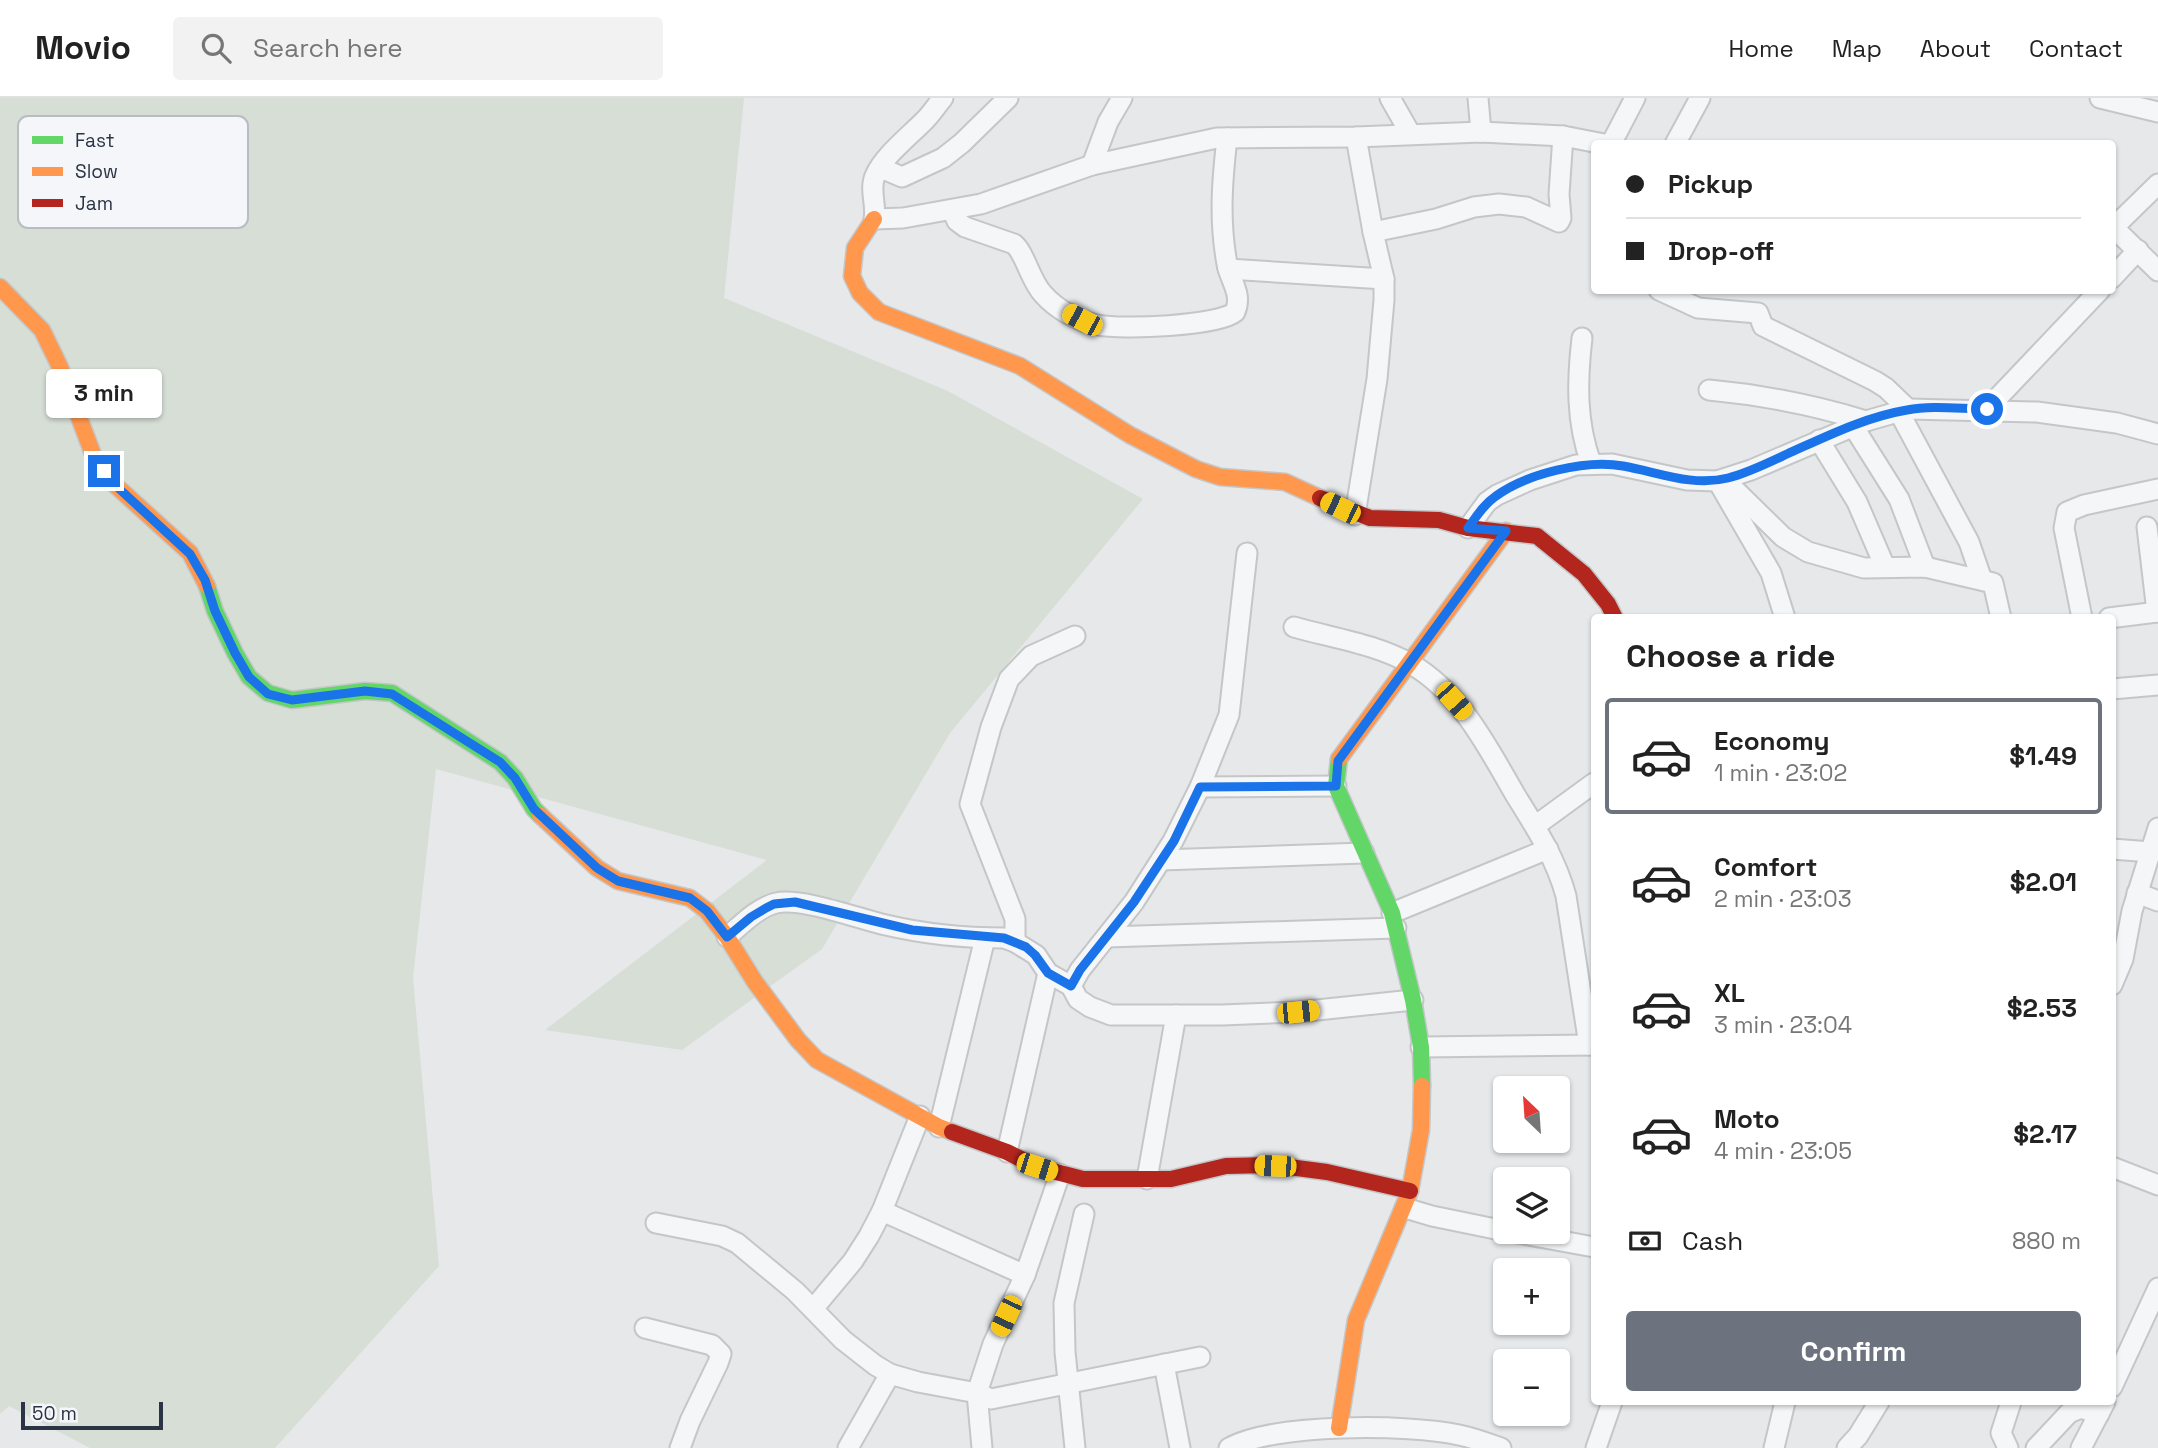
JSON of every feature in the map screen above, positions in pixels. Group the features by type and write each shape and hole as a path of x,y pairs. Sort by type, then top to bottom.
{"street":[{"path":"943,98 925,121 896,147 873,182 874,219 855,248 852,275 860,293 880,312 1020,366 1130,435 1196,469 1220,477 1284,482 1355,515 1370,518 1439,520 1468,528 1537,536 1584,574 1613,614"},
{"path":"881,168 902,177 943,158 1007,98"},
{"path":"1092,165 1108,122 1122,98"},
{"path":"1390,98 1410,133"},
{"path":"1478,98 1481,132"},
{"path":"1613,140 1635,98"},
{"path":"1677,140 1700,98"},
{"path":"2101,98 2158,112"},
{"path":"874,219 903,218 981,204 1092,165 1227,138 1481,132 1563,136 1591,141"},
{"path":"1373,232 1490,205 1526,207 1559,222 1562,218 1559,194 1563,136"},
{"path":"1355,515 1377,379 1383,327 1384,279 1356,137"},
{"path":"952,210 957,222 965,227 1020,248 1030,276 1044,295 1082,320 1100,326 1172,325 1227,317 1236,312 1238,293 1228,269 1221,217 1227,138"},
{"path":"2116,223 2158,184"},
{"path":"2116,229 2156,266"},
{"path":"2116,274 2138,250"},
{"path":"1228,269 1384,279"},
{"path":"0,287 42,330 61,367 94,457 114,484 190,554 205,580 215,611 249,677 268,694 292,700 365,691 392,694 500,762 515,778 534,809 597,868 618,881 690,898 707,911 755,982 811,1055 832,1069 939,1127 1060,1174 1083,1179 1171,1179 1226,1166 1275,1166 1326,1172 1374,1181 1432,1216 1493,1229"},
{"path":"1667,294 1692,307 1721,312 1758,313 1763,327 1875,381 1903,411 1969,542 1982,580"},
{"path":"1987,409 2096,294"},
{"path":"1582,338 1579,366 1580,427 1591,463"},
{"path":"1709,390 1764,396 1828,410 1859,423 1899,499 1925,567"},
{"path":"1468,528 1488,502 1507,489 1557,471 1591,463 1624,466 1688,480 1717,481 1752,470 1859,423 1903,411 1987,409 2076,416 2158,434"},
{"path":"1819,440 1857,502 1885,567"},
{"path":"1717,481 1744,497 1795,546 1854,566 1925,567 1982,580 1994,584 2000,614"},
{"path":"1717,481 1771,573 1784,614"},
{"path":"2081,614 2064,528 2067,512 2084,505 2158,489"},
{"path":"2116,617 2157,612 2147,527"},
{"path":"1339,1428 1356,1320 1407,1199 1421,1130 1421,1047 1394,921 1336,786 1338,761 1506,531"},
{"path":"1071,986 1174,841 1200,787 1229,715 1247,553"},
{"path":"1294,627 1370,647 1409,663 1428,676 1464,713 1535,827 1559,873 1566,896 1591,1039"},
{"path":"1015,942 1015,919 970,804 991,727 1009,680 1031,656 1075,636"},
{"path":"2116,689 2158,685"},
{"path":"1535,827 1591,785"},
{"path":"1200,787 1336,786"},
{"path":"2116,976 2123,959 2137,893 2158,828"},
{"path":"1107,937 1394,921 1548,849"},
{"path":"2116,849 2151,852"},
{"path":"1161,860 1364,853"},
{"path":"2137,893 2158,901"},
{"path":"727,937 766,908 774,904 795,902 912,930 1004,938 1035,955 1048,973 1071,986 1078,999 1111,1015 1223,1016 1298,1012 1413,1000"},
{"path":"939,1127 985,938"},
{"path":"1007,1152 1048,973"},
{"path":"1147,1179 1176,1015"},
{"path":"1421,1047 1591,1045"},
{"path":"813,1309 853,1261 882,1211 920,1116"},
{"path":"2116,1169 2158,1185"},
{"path":"982,1448 977,1393 993,1344 1025,1275 1060,1174"},
{"path":"882,1211 1025,1275"},
{"path":"1075,1448 1063,1328 1064,1303 1084,1214"},
{"path":"656,1223 722,1236 737,1243 813,1309 843,1340 875,1365 890,1374 918,1382 977,1393 991,1399 1200,1357"},
{"path":"1570,1243 1591,1246"},
{"path":"2116,1378 2158,1288"},
{"path":"645,1328 712,1345 721,1354 690,1421 683,1447"},
{"path":"1164,1364 1180,1448"},
{"path":"848,1448 890,1374"},
{"path":"1596,1448 1611,1405"},
{"path":"1774,1448 1784,1405"},
{"path":"1847,1448 1858,1436 1877,1405"},
{"path":"2008,1448 2001,1433 2010,1405"},
{"path":"2036,1448 2069,1413 2081,1408 2102,1408 2081,1448"},
{"path":"1229,1448 1258,1438 1339,1428 1417,1439 1457,1434 1501,1448"}],"shaded area":[{"path":"0,98 744,98 724,298 948,391 1143,499 950,733 822,949 682,1050 545,1030 767,860 436,769 413,978 439,1266 275,1448 90,1448 9,1406 0,1414"}],"traffic: fast":[{"path":"207,586 215,611 235,653 249,677 268,693 292,700 365,691 392,693 500,762 515,778 540,815"},
{"path":"1339,759 1336,786 1392,913 1413,1000 1421,1047 1422,1086"}],"traffic: slow":[{"path":"874,219 855,248 852,276 860,293 879,312 1020,366 1130,435 1196,469 1220,477 1285,482 1320,498"},
{"path":"0,287 42,330 60,367 94,457 114,484 190,553 207,586"},
{"path":"1339,759 1506,531"},
{"path":"540,815 597,868 618,881 690,898 707,911 755,982 798,1040 817,1060 952,1132"},
{"path":"1339,1428 1356,1320 1410,1191 1421,1130 1422,1086"}],"traffic: jam":[{"path":"1320,498 1370,518 1439,520 1468,528 1537,536 1584,574 1613,614"},
{"path":"952,1132 1007,1152 1037,1167 1083,1179 1171,1179 1226,1166 1274,1165 1327,1172 1410,1191"}],"route":[{"path":"104,471 114,484 190,554 205,580 215,611 235,653 249,677 268,694 292,700 365,691 392,694 500,762 515,778 534,809 597,868 618,881 690,898 707,911 727,937 766,908 782,902 795,902 912,930 1004,938 1026,947 1048,973 1071,986 1080,970 1134,902 1174,841 1200,787 1336,786 1338,761 1506,531 1468,528 1488,502 1497,495 1530,480 1576,465 1591,463 1624,466 1688,480 1717,481 1752,470 1866,421 1908,409 1987,409"}]}
